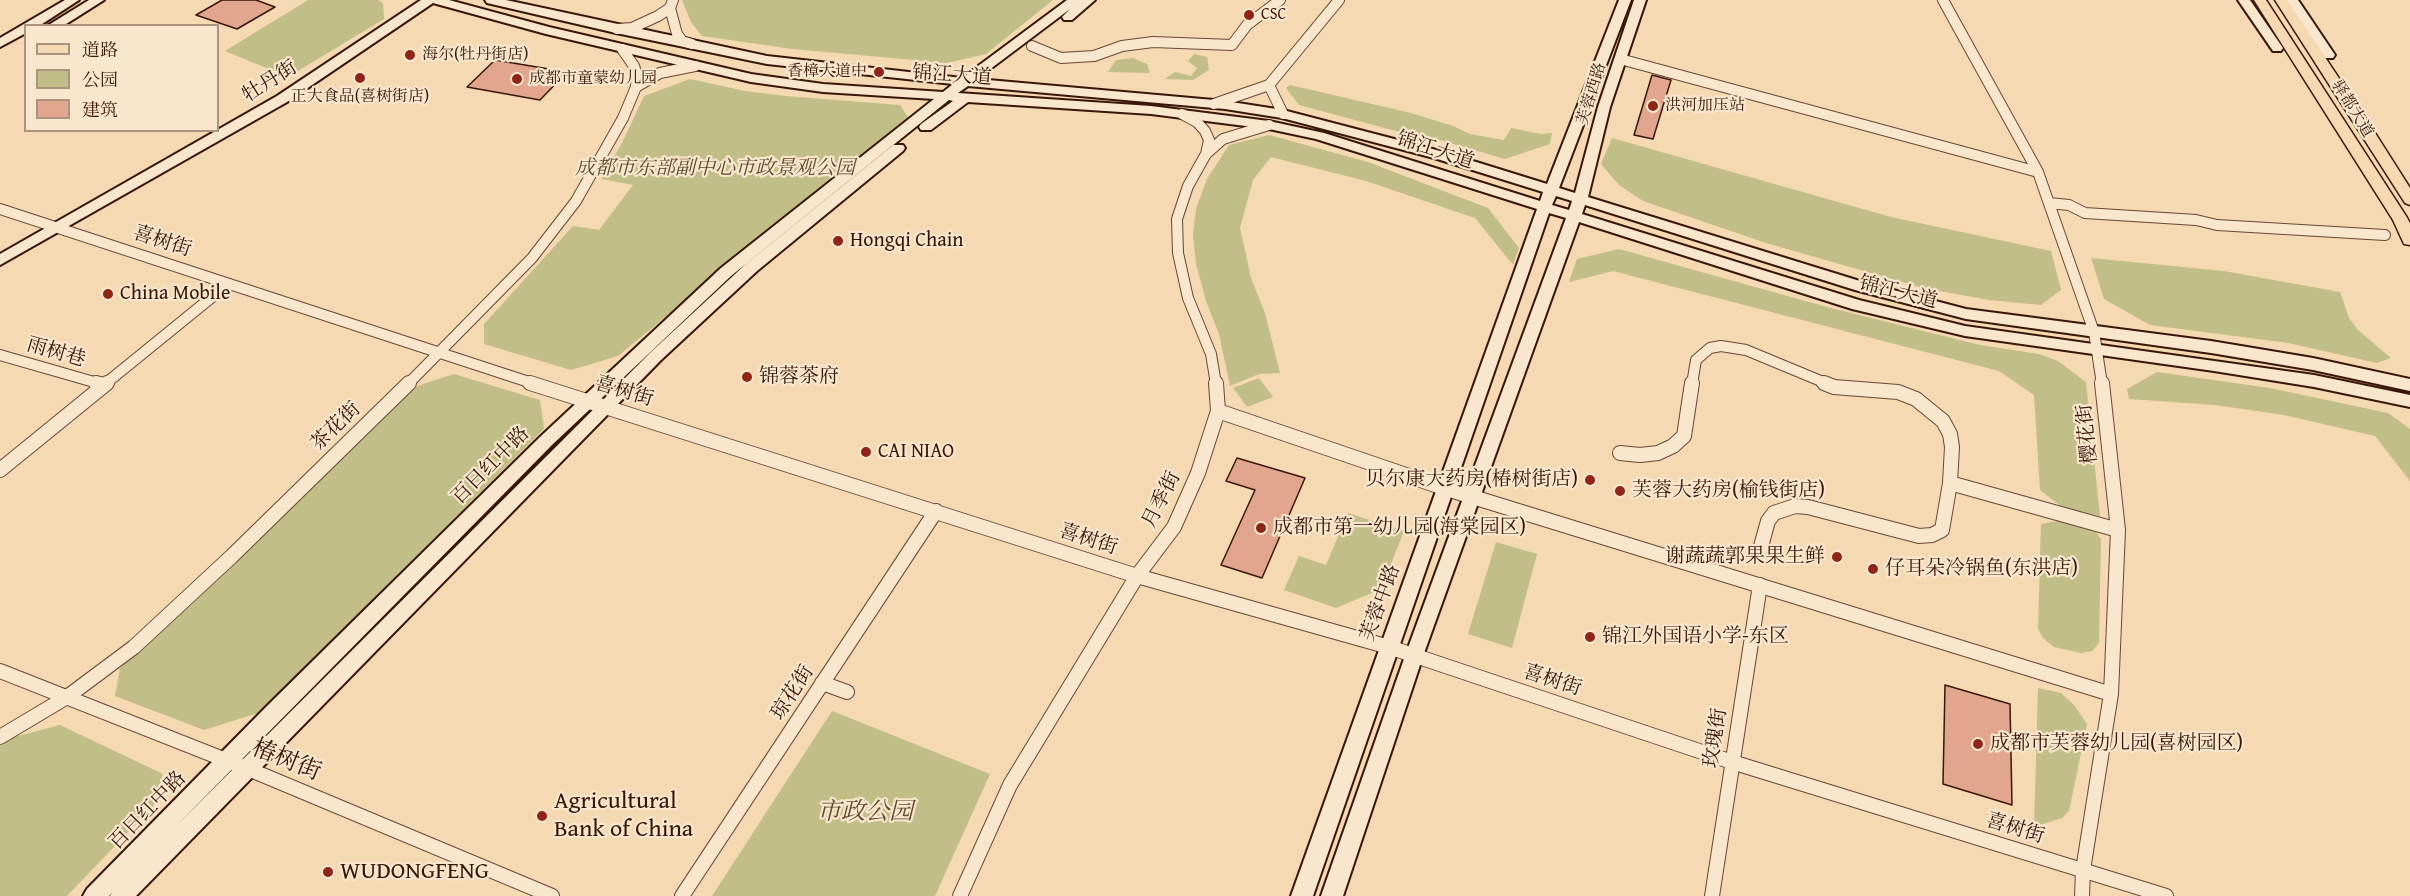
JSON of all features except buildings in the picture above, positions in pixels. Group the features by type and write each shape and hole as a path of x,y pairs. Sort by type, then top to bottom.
{"main road":[{"path":"33,24 73,0"},
{"path":"56,24 98,0"},
{"name":"牡丹街","path":"0,260 282,99 429,0"},
{"name":"锦江大道","path":"436,0 476,13 695,66 751,78 823,88 946,96 984,83 1214,104 1283,114 1428,152 1860,286 1966,314 2211,347 2313,364 2410,385"},
{"name":"锦江大道","path":"491,0 766,60 966,90 1269,125 1318,136 1857,305 1965,331 2098,351 2214,365 2410,401"},
{"name":"百日红中路","path":"122,896 605,406 752,267 1075,0"},
{"path":"984,83 1089,0"},
{"name":"芙蓉西路","path":"1552,190 1625,0"},
{"name":"芙蓉西路","path":"1580,199 1604,107 1641,0"},
{"path":"2244,0 2277,48 2302,64"},
{"name":"驿都大道","path":"2260,0 2401,220 2410,240"},
{"name":"驿都大道","path":"2281,0 2326,60 2410,200"},
{"path":"2292,0 2326,60"},
{"path":"0,43 24,29"},
{"path":"0,56 24,42"},
{"name":"百日红中路","path":"94,896 226,761 588,401 726,272 946,96"},
{"name":"芙蓉中路","path":"1302,896 1552,190"},
{"path":"1332,896 1414,656 1580,199"}],"street":[{"path":"1032,46 1061,58 1094,56 1122,46 1153,42 1232,45 1247,25 1280,0"},
{"path":"1214,104 1269,85 1339,0"},
{"name":"樱花街","path":"1943,0 2038,172 2094,332 2098,351 2118,530 2111,694 2083,870 2082,896"},
{"path":"616,29 632,28 646,23 671,4 677,34 682,41 693,45"},
{"path":"622,49 634,66 636,87 660,73 695,66"},
{"path":"1620,59 2038,172"},
{"path":"1269,85 1283,114"},
{"name":"茶花街","path":"0,737 67,697 134,647 232,556 439,354 532,258 576,201 623,118 636,87"},
{"path":"1182,114 1197,122 1205,131 1209,140 1206,154"},
{"name":"月季街","path":"960,896 1010,785 1137,576 1174,527 1198,473 1218,411 1211,354 1188,297 1178,253 1177,219 1188,186 1206,154 1223,138 1269,125"},
{"path":"2049,203 2069,206 2085,213 2196,220 2217,225 2385,235"},
{"name":"喜树街","path":"0,209 439,354 1137,576 1389,647 1732,762 2166,896"},
{"path":"0,471 228,284"},
{"path":"1620,453 1640,455 1658,453 1673,446 1684,436 1696,360 1710,348 1733,347 1834,387 1898,392 1916,399 1937,415 1950,434 1950,483 1942,530 1932,535 1904,534 1808,507 1795,506 1774,513 1768,521 1760,550"},
{"name":"雨树巷","path":"0,355 103,386"},
{"path":"1218,411 1447,489 2111,694"},
{"path":"1950,483 2118,530"},
{"name":"琼花街","path":"682,896 936,511"},
{"name":"玫瑰街","path":"1712,896 1760,585"},
{"name":"椿树街","path":"0,671 246,768 552,896"},
{"path":"822,683 847,692"}],"green space":[{"path":"308,0 378,0 383,3 384,19 288,77 225,51"},
{"path":"682,0 1053,0 986,54 947,63 792,49 702,36 691,22"},
{"path":"1194,54 1207,57 1209,70 1193,80 1165,79 1175,72 1191,76 1197,68 1188,61"},
{"path":"1133,58 1147,64 1150,73 1108,72 1116,60"},
{"name":"成都市东部副中心市政景观公园","path":"690,79 745,91 900,105 908,117 618,356 571,370 484,344 484,324 573,226 599,230 633,185 601,179 622,143 644,96"},
{"path":"1290,85 1411,113 1453,126 1470,134 1504,140 1511,128 1541,134 1552,133 1550,144 1505,159 1444,141 1392,130 1299,105 1286,88"},
{"path":"1269,135 1368,162 1488,208 1519,248 1513,265 1475,218 1366,181 1271,157 1253,180 1240,228 1251,278 1265,313 1280,373 1259,374 1230,386 1219,334 1206,301 1196,264 1193,235 1196,209 1207,179 1229,145"},
{"path":"1612,138 1891,217 2051,251 2061,290 2041,305 1989,300 1923,288 1766,243 1643,201 1619,185 1601,164"},
{"path":"1619,249 1827,307 1980,345 2039,354 2058,361 2086,382 2100,516 2062,507 2040,490 2034,395 1999,371 1613,271 1569,282 1577,259"},
{"path":"2091,258 2224,271 2340,292 2349,318 2357,329 2391,358 2377,363 2288,343 2150,325 2104,299"},
{"path":"2157,372 2270,388 2388,413 2410,429 2410,481 2375,436 2284,415 2215,405 2129,399 2127,389"},
{"path":"454,374 540,400 544,429 258,713 204,730 115,696 120,668 417,386"},
{"path":"1259,378 1273,397 1247,407 1233,388"},
{"path":"1348,513 1404,531 1381,589 1336,608 1284,590 1299,556 1326,565"},
{"path":"2058,521 2094,529 2101,539 2099,643 2092,651 2081,653 2054,647 2043,638 2038,629 2041,524"},
{"path":"1496,542 1537,554 1512,648 1468,634"},
{"path":"2038,688 2061,693 2074,705 2087,724 2069,811 2062,818 2034,827"},
{"name":"市政公园","path":"832,711 990,774 935,896 712,896"},
{"path":"60,725 163,774 154,805 67,896 0,896 0,746 14,737"}],"place":[{"name":"CSC","path":"1249,15"},
{"name":"海尔(牡丹街店)","path":"410,55"},
{"name":"香樟大道中","path":"879,72"},
{"name":"正大食品(喜树街店)","path":"360,78"},
{"name":"成都市童蒙幼儿园","path":"517,79"},
{"name":"洪河加压站","path":"1653,106"},
{"name":"Hongqi Chain","path":"838,241"},
{"name":"China Mobile","path":"108,294"},
{"name":"锦蓉茶府","path":"747,377"},
{"name":"CAI NIAO","path":"866,452"},
{"name":"贝尔康大药房(椿树街店)","path":"1590,480"},
{"name":"芙蓉大药房(榆钱街店)","path":"1620,491"},
{"name":"成都市第一幼儿园(海棠园区)","path":"1261,528"},
{"name":"谢蔬蔬郭果果生鲜","path":"1837,557"},
{"name":"仔耳朵冷锅鱼(东洪店)","path":"1873,569"},
{"name":"锦江外国语小学-东区","path":"1590,637"},
{"name":"成都市芙蓉幼儿园(喜树园区)","path":"1978,744"},
{"name":"Agricultural Bank of China","path":"542,816"},
{"name":"WUDONGFENG","path":"328,872"}]}
